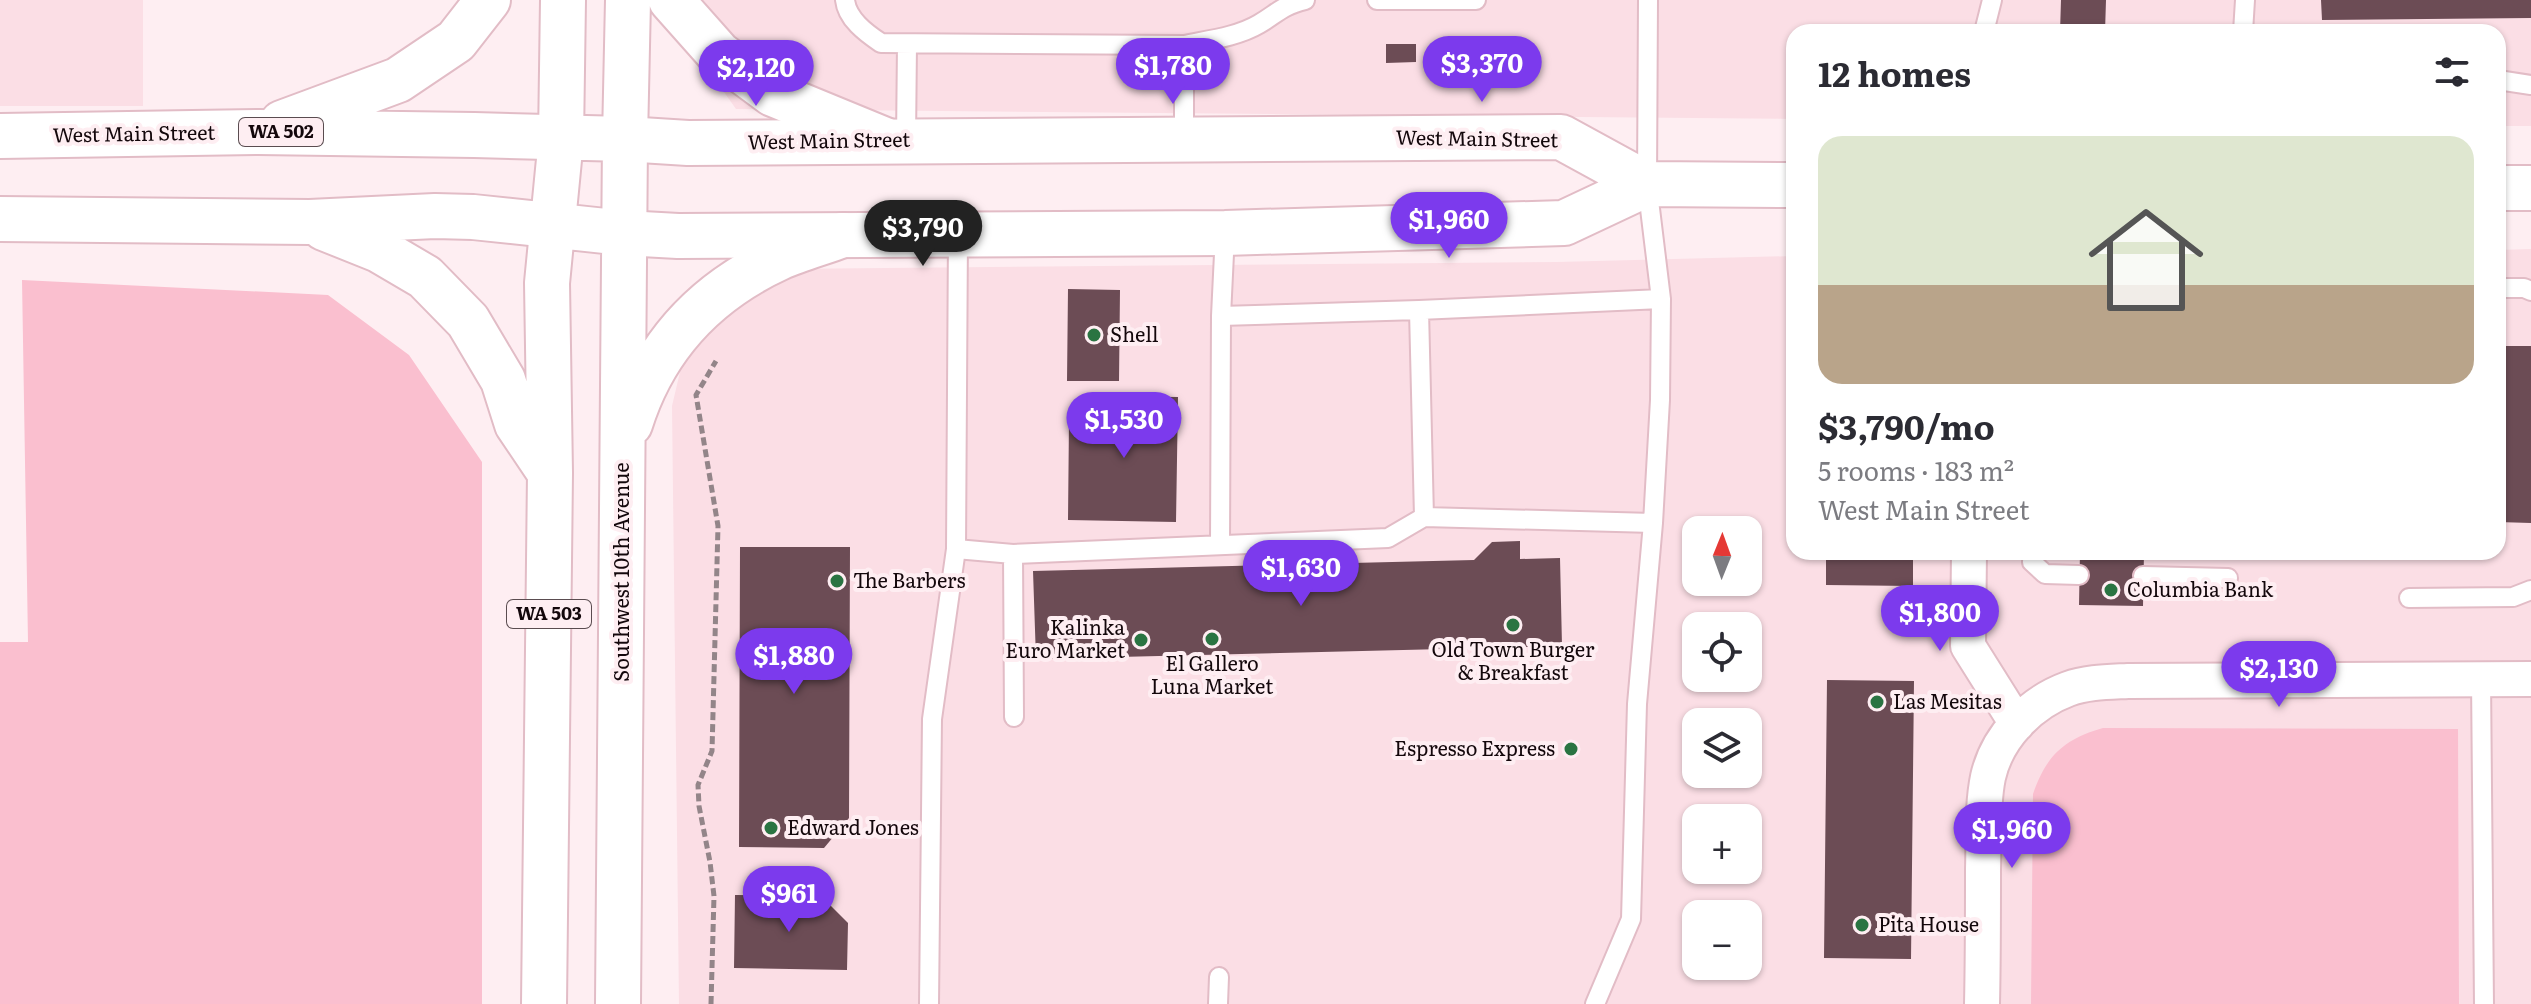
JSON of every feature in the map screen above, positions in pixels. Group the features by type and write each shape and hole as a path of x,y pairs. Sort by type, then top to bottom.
{"main road":[{"path":"258,132 398,80 456,41 488,0"},
{"name":"WA 503","path":"544,1004 550,473 547,283 561,139 563,0"},
{"name":"Southwest 10th Avenue","path":"618,1004 628,0"},
{"path":"671,0 719,54 773,94 896,140"},
{"name":"West Main Street","path":"0,136 258,132 474,135 688,143 1561,137 1647,184"},
{"name":"West Main Street","path":"0,219 310,222 435,216 678,236 1225,233 1564,223 1647,184 1786,185"},
{"path":"2506,188 2531,188"},
{"path":"310,222 379,250 425,277 468,321 503,380 517,424 550,473"},
{"path":"623,445 639,393 669,343 711,298 778,259 843,235"}],"street":[{"path":"1969,560 1968,646 2017,724"},
{"path":"1982,1004 1985,796 1995,755 2005,738 2033,709 2051,697 2090,683 2128,681 2531,679"}],"lane":[{"path":"845,0 845,6 863,31 881,43 1184,45 1230,36 1259,25 1291,3 1305,0"},
{"path":"1377,0 1476,0"},
{"path":"1595,1004 1631,919 1637,704 1660,400 1661,299 1647,184 1648,0"},
{"path":"1986,24 1992,0"},
{"path":"2244,24 2245,0"},
{"path":"896,140 907,44"},
{"path":"1184,45 1184,139"},
{"path":"2506,81 2531,85"},
{"path":"929,1004 932,719 956,549 958,233"},
{"path":"1220,545 1221,316 1225,233"},
{"path":"2506,288 2531,291"},
{"path":"1221,316 1661,299"},
{"path":"1419,310 1424,517"},
{"path":"956,549 1013,554 1388,538 1424,517 1653,523"},
{"path":"1013,554 1014,717"},
{"path":"2032,560 2045,574 2079,575"},
{"path":"2143,576 2228,578"},
{"path":"2409,598 2513,597 2531,590"},
{"path":"2481,679 2484,1004"},
{"path":"1218,1004 1219,977"}],"path":[{"path":"711,1004 714,896 698,785 712,751 718,526 696,395 722,350"}],"shaded area":[{"path":"0,0 143,0 143,106 0,106"},
{"path":"659,0 2531,0 2531,126 2506,126 2506,24 1786,24 1786,119 736,109"},
{"path":"2531,249 2531,1004 679,1004 672,406 684,355 714,310 780,269 1557,262 1786,256 1786,560 2506,560 2506,250"},
{"path":"22,280 328,295 409,355 482,462 482,1004 0,1004 0,642 28,642"},
{"path":"2103,728 2458,729 2459,1004 2031,1004 2033,794 2044,769 2058,751 2077,738"}],"building":[{"path":"2061,0 2106,0 2105,24 2060,24"},
{"path":"2321,0 2531,0 2531,18 2322,20"},
{"path":"1386,44 1416,44 1416,62 1386,63"},
{"name":"Shell","path":"1068,289 1120,290 1119,381 1067,381"},
{"path":"2506,346 2531,346 2531,523 2506,522"},
{"path":"1094,396 1178,397 1176,522 1068,520 1069,420"},
{"path":"1520,541 1520,559 1560,558 1562,646 1036,659 1033,571 1474,560 1492,542"},
{"path":"740,547 850,547 849,818 824,848 739,847"},
{"path":"1826,560 1913,560 1913,586 1826,585"},
{"name":"Columbia Bank","path":"2080,560 2144,560 2143,606 2079,605"},
{"path":"1827,680 1914,681 1911,959 1824,958"},
{"path":"735,895 821,896 848,923 847,970 734,968"}],"place":[{"name":"Shell","path":"1094,335"},
{"name":"The Barbers","path":"837,581"},
{"name":"Columbia Bank","path":"2111,590"},
{"name":"Old Town Burger & Breakfast","path":"1513,625"},
{"name":"El Gallero Luna Market","path":"1212,639"},
{"name":"Kalinka Euro Market","path":"1141,640"},
{"name":"Las Mesitas","path":"1877,702"},
{"name":"Espresso Express","path":"1571,749"},
{"name":"Edward Jones","path":"771,828"},
{"name":"Pita House","path":"1862,925"}]}
